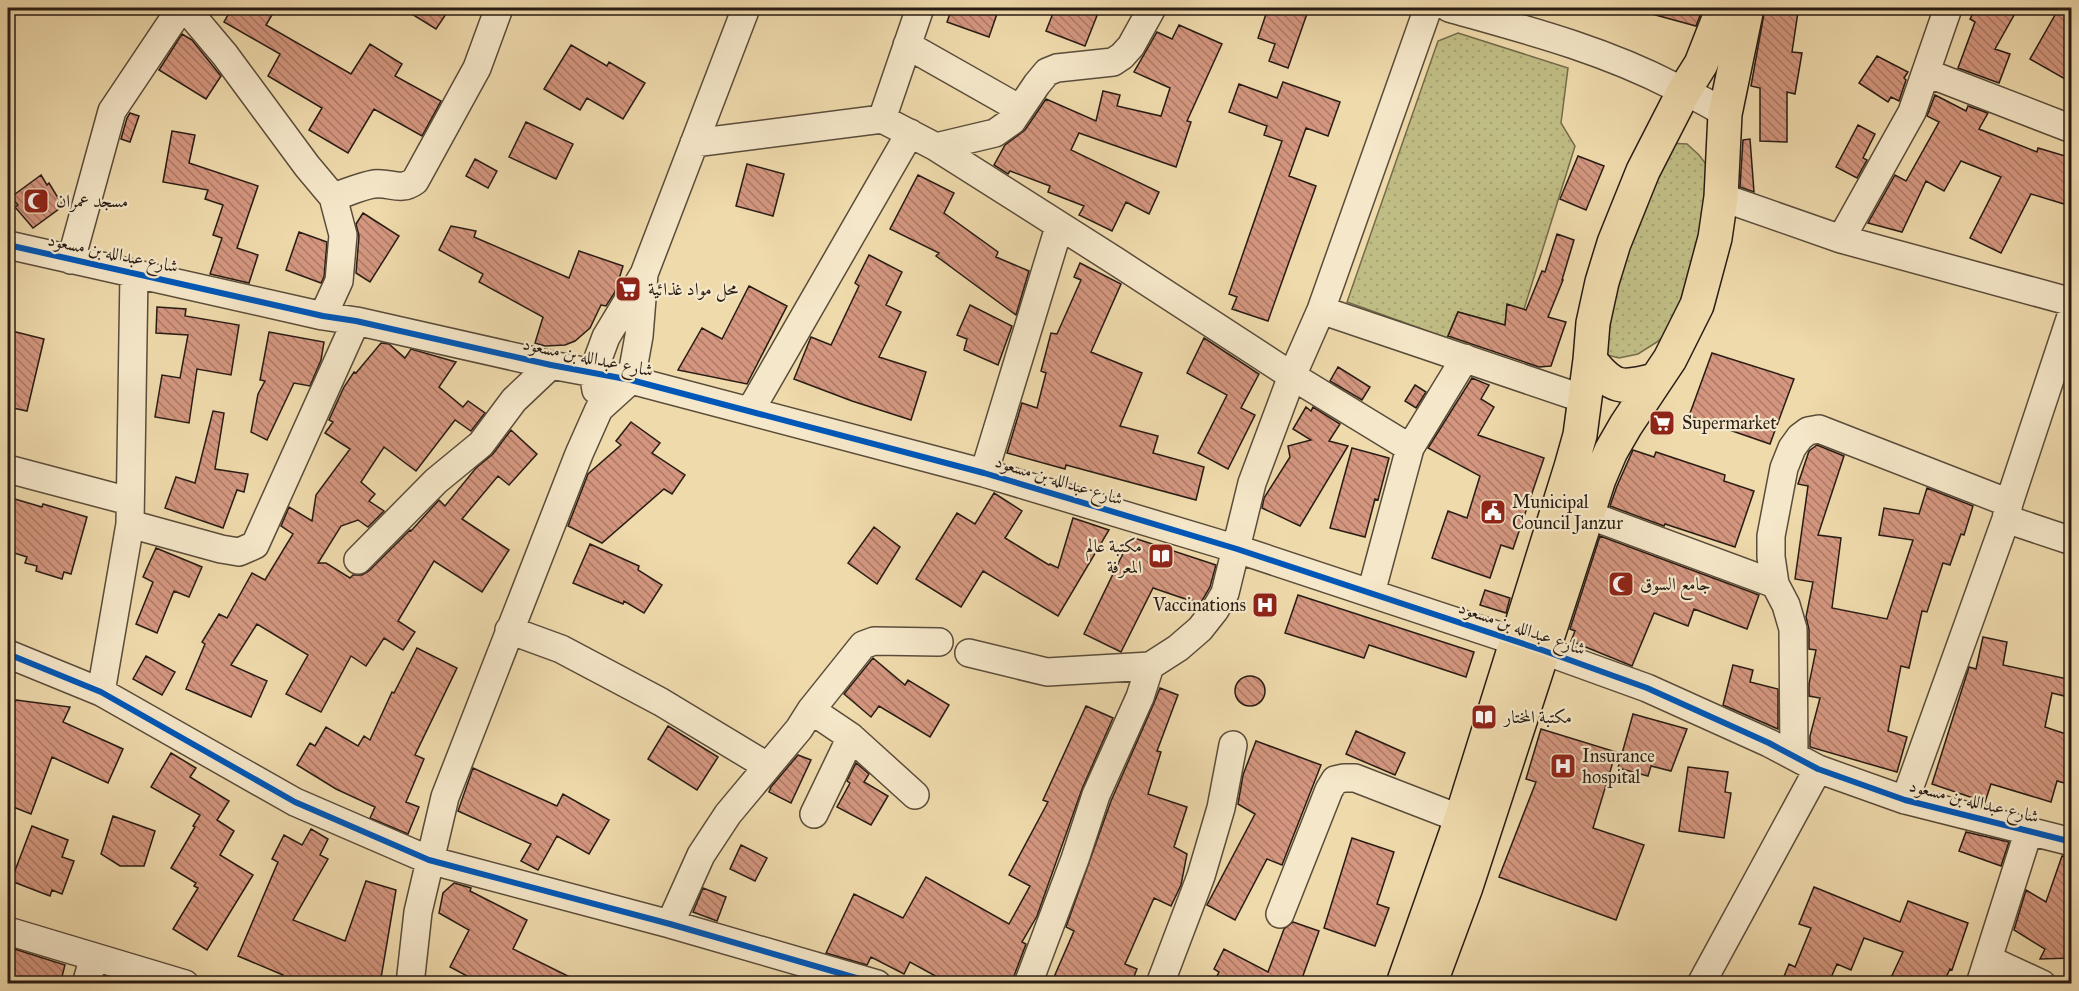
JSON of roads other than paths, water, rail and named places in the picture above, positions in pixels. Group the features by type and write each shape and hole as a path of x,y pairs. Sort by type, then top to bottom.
{"main road":[{"path":"1430,984 1466,887 1529,646 1580,435 1593,323 1602,282 1614,243 1642,171 1684,91 1701,64 1723,8"},
{"path":"1403,984 1461,819 1529,646 1611,451 1670,359 1697,305 1715,238 1721,197 1725,114 1747,8"},
{"path":"1590,360 1604,377 1618,384 1631,386 1655,380"}],"street":[{"path":"71,260 112,111 181,8"},
{"path":"189,8 193,17 225,55 307,166 333,197 344,235 339,281 323,316"},
{"path":"333,197 374,184 392,184 401,187 408,186 415,181 477,68 499,8"},
{"path":"599,409 593,372 606,337 644,274 746,8"},
{"path":"882,119 920,8"},
{"path":"936,147 996,133 1012,121 1047,72 1057,68 1102,65 1113,62 1122,56 1131,45 1152,8"},
{"path":"969,653 1047,672 1150,666 1178,648 1200,629 1215,610 1225,593 1252,483 1292,376 1321,310 1428,8"},
{"path":"1449,8 1592,50 1636,67 1702,99 1725,114"},
{"path":"1841,239 1912,112 1948,8"},
{"path":"907,45 1020,109"},
{"path":"1927,73 2072,129"},
{"path":"694,143 882,119 936,147 1292,376 1410,448"},
{"path":"750,411 910,133"},
{"path":"1721,197 1841,239 2072,302"},
{"path":"984,473 1059,227"},
{"name":"شارع عبدالله بن مسعود","path":"8,245 323,316 356,321 551,365 631,380 984,473 1237,549 1529,646 1647,688 1727,723 1818,769 1905,800 2072,842"},
{"path":"101,692 130,512 134,273"},
{"path":"411,984 418,912 445,796 579,454 599,409 631,380 639,336 644,274"},
{"path":"1321,310 1584,399"},
{"path":"1905,800 2007,511 2072,313"},
{"path":"8,469 130,512 221,549 239,552 255,545 356,321"},
{"path":"1371,593 1410,448 1465,358"},
{"path":"358,560 436,481 481,444 514,400 551,365"},
{"path":"1794,756 1793,629 1786,605 1775,584 1770,558 1771,536 1784,468 1792,448 1800,437 1808,431 1819,429 2072,541"},
{"path":"1586,514 1775,584"},
{"path":"509,630 561,649 661,702 767,766"},
{"path":"670,924 701,855 728,814 799,729 811,710 863,645 874,640 939,642"},
{"path":"8,654 101,692 295,802 429,860 670,924 877,984"},
{"path":"1028,984 1075,859 1096,795 1140,697 1150,666"},
{"path":"811,710 851,737 915,795"},
{"path":"814,814 851,737"},
{"path":"1160,984 1202,876 1221,808 1233,745"},
{"path":"1701,984 1818,769"},
{"path":"1281,914 1329,790 1335,780 1356,778 1461,819"},
{"path":"2029,830 1984,971 2042,984"},
{"path":"8,931 185,984"},
{"path":"86,984 94,957"}],"place":[{"name":"مسجد عمران","path":"36,201"},
{"name":"محل مواد غذائية","path":"628,289"},
{"name":"Supermarket","path":"1662,423"},
{"name":"Municipal Council Janzur","path":"1493,512"},
{"name":"مكتبة عالم المعرفة","path":"1161,556"},
{"name":"جامع السوق","path":"1621,584"},
{"name":"Vaccinations","path":"1265,605"},
{"name":"مكتبة المختار","path":"1484,717"},
{"name":"Insurance hospital","path":"1563,766"}]}
